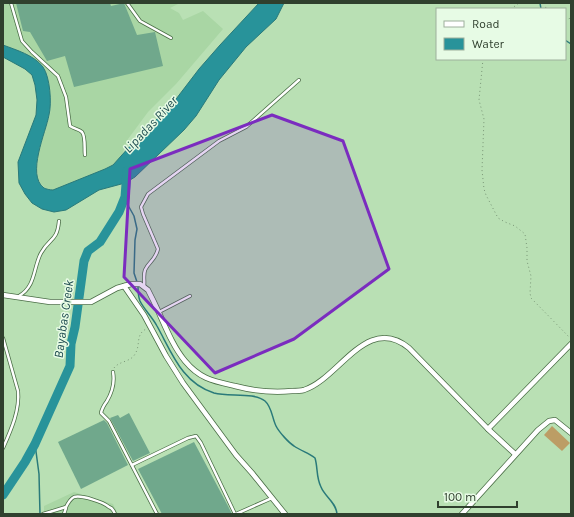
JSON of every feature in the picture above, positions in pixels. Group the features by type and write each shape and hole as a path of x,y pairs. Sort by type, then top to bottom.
{"street":[{"path":"3,295 17,298 88,303 94,302 111,291 124,286 140,285 151,296 173,342 193,371 202,377 262,392 276,393 304,390 322,380 358,348 380,339 396,340 409,348 488,429 515,454"},
{"path":"124,286 151,327 166,356 183,383 236,455 285,514"},
{"path":"488,429 571,344"},
{"path":"462,514 515,454 538,430 549,421 558,421 571,432"}],"lane":[{"path":"11,3 22,41 58,76 66,97 70,126 80,131 84,135 85,155"},
{"path":"127,3 140,21 171,38"},
{"path":"140,285 145,271 153,261 158,249 141,207 148,194 219,141 246,127 299,80"},
{"path":"17,298 25,292 30,285 41,253 58,232 60,221"},
{"path":"159,312 190,296"},
{"path":"3,338 17,385 19,399 14,419 3,448"},
{"path":"113,372 113,389 102,408 101,413 109,421 157,514"},
{"path":"132,465 188,438 196,436 201,443 236,514 272,498"},
{"path":"64,514 70,500 82,497 110,507 116,514"},
{"path":"43,514 66,507"}],"path":[{"path":"483,60 479,100 484,119 483,179 486,196 498,218 515,226 524,234 527,248 527,261 531,276 531,298 571,339"},
{"path":"113,372 117,365 135,355 140,335 142,332 151,327"}],"highlighted area":[{"path":"272,115 343,141 389,269 294,339 215,373 124,277 130,169"}],"shaded area":[{"path":"3,3 177,3 178,4 170,8 179,13 183,20 203,11 223,29 176,84 148,112 128,139 121,157 113,165 53,191 45,188 41,184 38,179 37,168 38,153 50,115 51,102 47,75 24,54 3,45"},
{"path":"552,426 570,443 562,451 544,435"},
{"path":"74,492 113,504 118,514 44,514 44,506"}],"water":[{"path":"259,3 284,3 276,19 246,47 219,80 196,116 184,130 135,177 125,183 99,190 66,210 54,212 42,209 32,203 19,183 18,162 36,115 37,100 35,85 32,75 25,69 3,57 3,45 35,59 45,71 50,90 50,110 41,142 37,164 37,174 39,182 44,188 53,190 113,165 173,103 199,69"}],"building":[{"path":"16,3 110,3 111,6 124,3 137,35 155,32 163,66 74,87 65,56 47,61 30,32 23,31"},
{"path":"129,413 150,453 133,461 110,418 118,415 120,418"},
{"path":"104,420 107,423 128,465 81,489 58,442"},
{"path":"194,442 232,514 162,514 138,469"}],"waterway":[{"path":"540,3 541,8"},
{"path":"566,41 571,44"},
{"name":"Bayabas Creek","path":"3,495 35,444 70,366 71,344 75,327 84,261 88,251 100,242 119,212 125,197 127,171"},
{"path":"125,197 134,216 137,229 135,240 134,273 137,282"},
{"path":"138,286 141,304 155,323 173,356 186,375 203,388 214,393 248,396 260,398 265,401 271,409 276,426 284,437 294,446 315,458 319,483 323,491 335,506 337,514"},
{"path":"35,444 39,474 40,514"}],"water label":[{"name":"Lipadas River","path":"150,124"}]}
